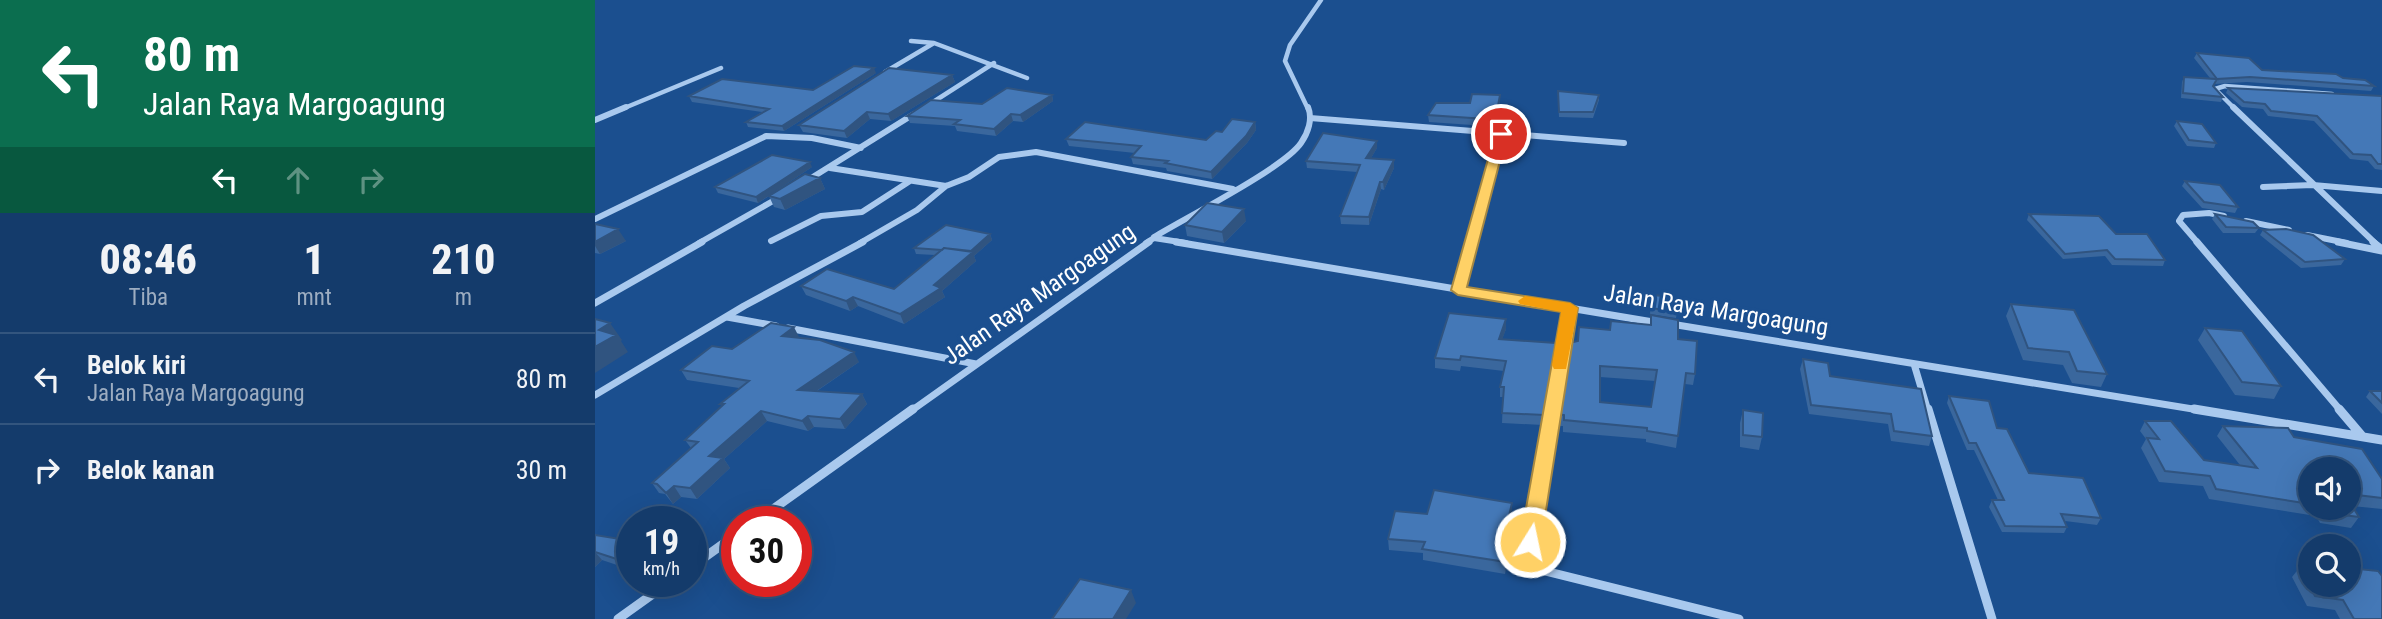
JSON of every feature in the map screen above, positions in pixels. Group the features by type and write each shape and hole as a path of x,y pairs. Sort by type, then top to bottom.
{"street":[{"path":"1154,238 1275,165 1300,145 1309,128 1310,113 1286,61 1290,45 1321,0"},
{"path":"911,41 934,43 994,63 1027,78"},
{"path":"881,75 934,43"},
{"path":"927,106 994,63"},
{"path":"595,120 721,68"},
{"path":"2343,94 2224,86 2215,89 2382,250"},
{"path":"799,186 916,113"},
{"path":"1310,118 1624,143"},
{"path":"787,135 797,129"},
{"path":"1458,290 1501,134"},
{"path":"595,219 758,138 787,135 861,148"},
{"path":"595,395 821,263 838,256 929,201 946,186 969,177 999,157 1018,152 1036,152 1233,189"},
{"path":"829,168 946,186"},
{"path":"771,241 821,216 862,212 910,181"},
{"path":"2263,187 2313,185 2382,191"},
{"path":"595,303 789,192"},
{"path":"2363,436 2179,221 2183,215 2209,213 2382,250"},
{"name":"Jalan Raya Margoagung","path":"777,506 1154,238 2382,440"},
{"path":"1570,308 1530,542 1533,557 1545,571 1739,619"},
{"path":"727,317 976,364"},
{"path":"1914,364 1992,619"},
{"path":"618,619 649,597"}],"building":[{"path":"2197,53 2249,58 2262,70 2336,74 2343,78 2365,80 2374,86 2250,77 2217,79"},
{"path":"854,66 874,68 782,126 746,122 769,109 689,96 722,79 813,90"},
{"path":"889,68 952,75 888,114 867,112 844,131 799,125"},
{"path":"2184,77 2217,79 2213,86 2223,97 2183,93"},
{"path":"1007,88 1052,95 1020,115 1011,114 994,129 954,124 960,120 907,116 931,100 982,104"},
{"path":"2228,88 2382,96 2382,164 2378,164 2371,155 2353,154 2317,116 2271,111 2265,104 2244,102"},
{"path":"1558,91 1599,95 1593,112 1559,112"},
{"path":"1472,94 1500,95 1498,106 1504,107 1501,120 1428,115 1436,103 1470,103"},
{"path":"1232,119 1255,122 1246,136 1211,172 1165,163 1168,161 1131,157 1141,146 1066,139 1085,122 1206,140 1216,131 1222,132"},
{"path":"2177,121 2202,124 2216,143 2189,140"},
{"path":"1323,133 1377,141 1366,158 1394,160 1383,182 1380,182 1369,217 1340,216 1360,165 1306,161"},
{"path":"772,155 810,162 756,197 715,187"},
{"path":"805,174 820,178 780,199 769,196"},
{"path":"2185,181 2220,185 2238,207 2204,202"},
{"path":"1207,203 1244,209 1222,232 1185,225"},
{"path":"2029,214 2099,216 2116,234 2147,234 2165,260 2115,259 2107,250 2065,254"},
{"path":"2215,214 2253,222 2259,228 2226,227"},
{"path":"595,224 618,229 595,242"},
{"path":"946,225 990,234 971,251 914,248"},
{"path":"2286,229 2313,235 2345,259 2305,262 2263,230"},
{"path":"944,248 973,252 934,285 941,288 900,314 853,297 846,301 801,286 827,269 894,289"},
{"path":"1651,295 1677,297 1677,312 1651,308"},
{"path":"2011,304 2074,310 2107,374 2077,371 2069,352 2028,348"},
{"path":"1449,313 1506,319 1499,339 1556,343 1544,415 1502,413 1504,387 1500,387 1506,361 1461,356 1460,360 1435,358"},
{"path":"1651,315 1678,320 1678,339 1697,341 1695,374 1686,373 1678,436 1647,431 1647,428 1564,420 1564,415 1558,414 1560,395 1569,343 1578,341 1579,327 1610,330 1611,321 1651,325","holes":["1600,366 1657,370 1651,407 1600,402"]},
{"path":"595,319 610,323 599,330 616,335 595,347"},
{"path":"771,323 794,327 782,336 820,340 854,352 798,390 862,394 840,419 808,416 802,421 761,411 709,456 723,458 690,488 674,486 666,493 652,483 698,442 685,440 724,404 720,404 749,381 681,370 712,346 732,349"},
{"path":"2205,328 2242,331 2281,386 2242,382"},
{"path":"1803,359 1828,363 1830,376 1921,389 1932,436 1894,431 1891,414 1811,405"},
{"path":"2370,391 2382,391 2382,403"},
{"path":"1949,396 1989,401 1997,428 2007,429 2029,473 2083,478 2101,518 2061,514 2067,527 2005,526 1992,500 2004,500 1976,443 1969,443"},
{"path":"1743,410 1763,413 1762,437 1743,435"},
{"path":"2145,421 2171,421 2204,460 2257,468 2223,426 2288,428 2294,437 2362,449 2382,479 2382,498 2361,495 2361,457 2298,457 2298,502 2216,489 2210,476 2165,471 2147,438 2159,439"},
{"path":"1434,490 1512,503 1508,520 1515,521 1506,562 1422,549 1425,542 1388,539 1395,511 1427,514"},
{"path":"595,535 616,538 616,559 595,552"},
{"path":"2361,569 2378,571 2382,576 2382,619 2354,619 2343,600 2322,597 2361,597"},
{"path":"1080,579 1131,590 1113,619 1052,619"}],"slow traffic":[{"path":"1525,301 1570,308 1560,365"}],"route":[{"path":"1501,134 1458,290 1570,308 1530,542"}]}
